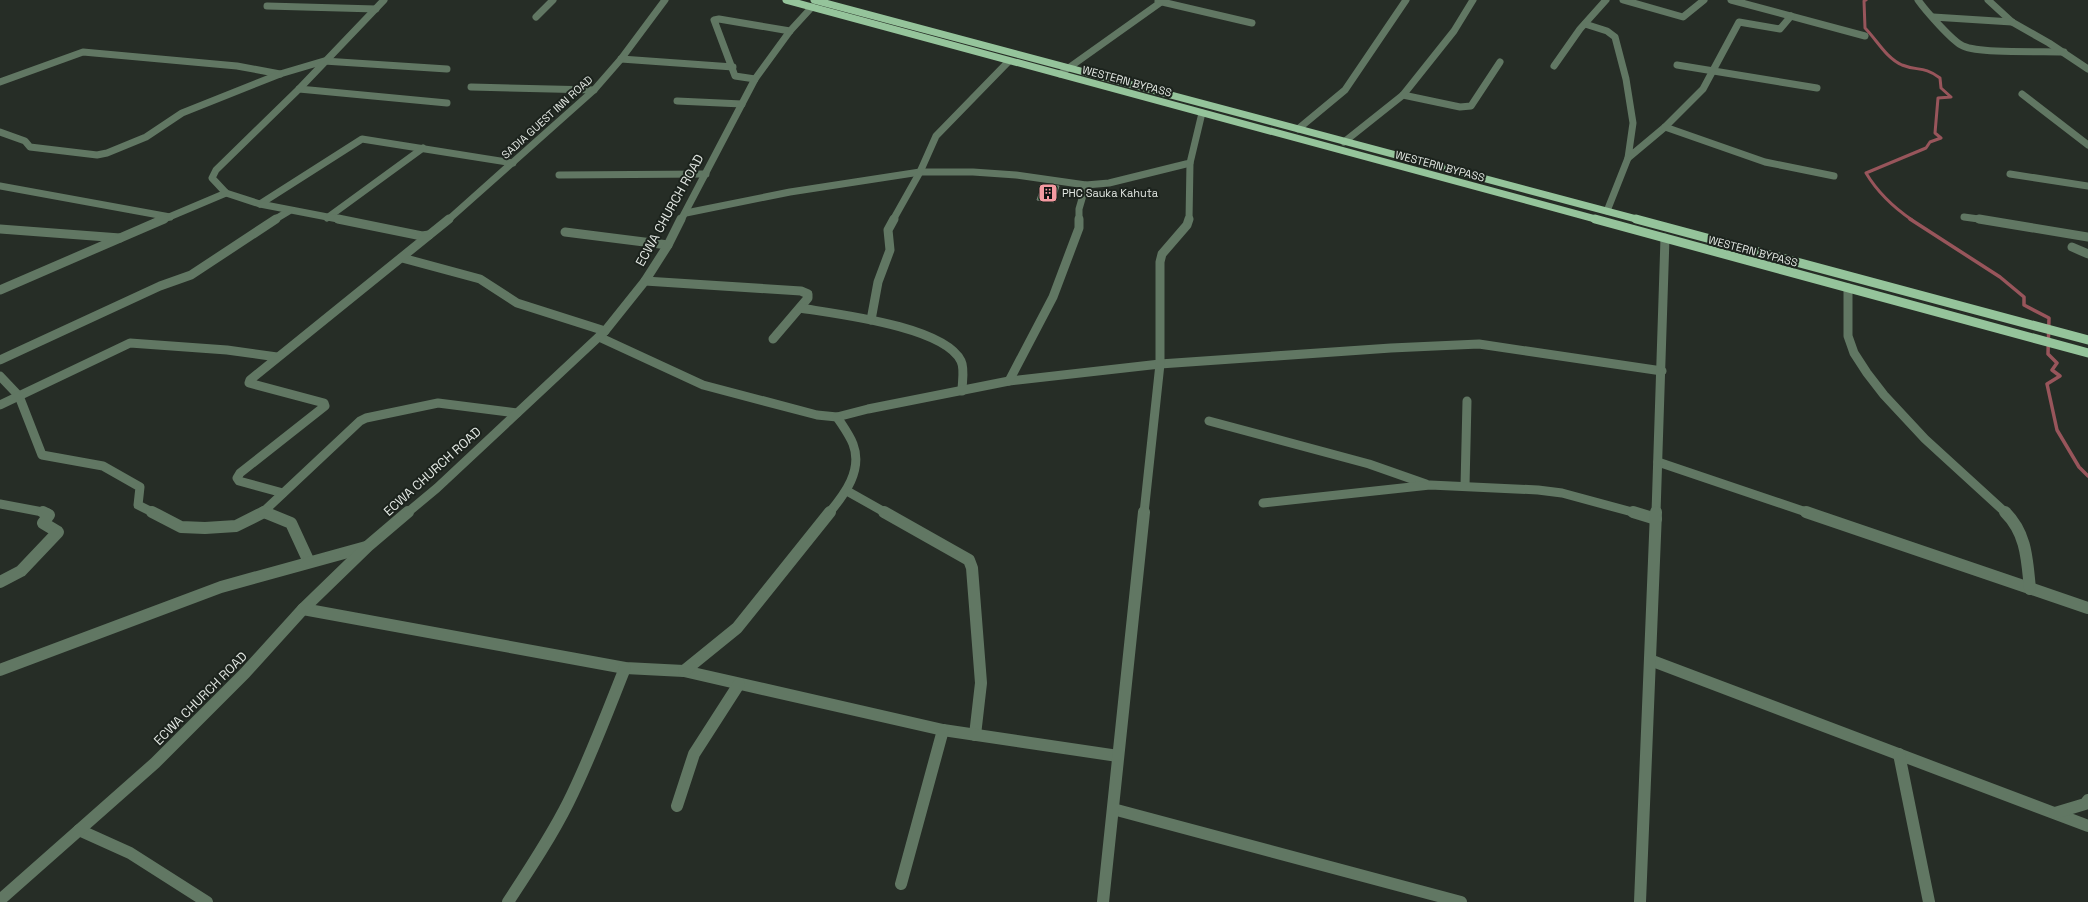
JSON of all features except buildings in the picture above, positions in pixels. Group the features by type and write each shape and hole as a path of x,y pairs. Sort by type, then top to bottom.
{"main road":[{"name":"WESTERN BYPASS","path":"786,0 813,3 1068,68 2088,340"},
{"name":"WESTERN BYPASS","path":"813,3 1009,61 2088,353"}],"street":[{"path":"273,0 267,6 376,9"},
{"path":"384,0 299,89 216,170 212,178 226,193 260,204 289,211 422,236 429,235"},
{"path":"536,17 553,0"},
{"name":"SADIA GUEST INN ROAD","path":"283,493 239,481 237,478 240,473 325,406 324,403 249,383 250,380 429,235 434,233 594,90 621,59 665,0"},
{"path":"1154,0 1252,23"},
{"path":"1298,130 1345,90 1406,0"},
{"path":"1344,142 1403,95 1454,31 1473,0"},
{"path":"1554,66 1585,24 1606,0"},
{"path":"1623,0 1683,17 1704,0"},
{"path":"1731,0 1865,36"},
{"path":"1918,0 1962,46 1972,50 2064,52"},
{"path":"1988,0 2012,22 2064,52 2088,69"},
{"path":"1060,74 1163,1"},
{"name":"ECWA CHURCH ROAD","path":"0,900 155,763 245,673 303,609 368,546 436,488 602,334 645,281 668,245 755,79 790,31 813,3"},
{"path":"1628,158 1665,127 1703,89 1739,22 1746,22 1777,29 1782,28 1791,16"},
{"path":"1933,17 2012,22"},
{"path":"755,79 738,77 714,20 719,19 790,31"},
{"path":"1585,24 1607,31 1615,37 1626,79 1633,123 1628,158 1607,211"},
{"path":"0,82 83,52 237,66 280,74"},
{"path":"621,59 733,67"},
{"path":"870,320 878,282 890,250 888,230 920,172 936,136 1009,61"},
{"path":"0,132 25,141 30,147 102,155 135,142 182,113 280,74 324,62 447,69"},
{"path":"1403,95 1460,107 1471,106 1500,62"},
{"path":"1677,65 1817,88"},
{"path":"471,87 594,90"},
{"path":"299,89 447,103"},
{"path":"2022,94 2088,145"},
{"path":"677,102 742,104"},
{"path":"1103,902 1160,364 1160,262 1162,254 1187,225 1189,219 1190,163 1202,113"},
{"path":"1665,127 1765,162 1834,176"},
{"path":"260,204 362,139 513,163"},
{"path":"327,218 423,148"},
{"path":"686,213 790,192 920,172 973,172 1016,175 1086,185 1116,181 1190,163"},
{"path":"559,175 706,174"},
{"path":"2010,174 2088,186"},
{"path":"1009,381 1053,297 1066,264 1078,228 1079,209 1086,185"},
{"path":"0,186 170,218"},
{"path":"0,290 226,193"},
{"path":"0,360 160,286 191,275 289,211"},
{"path":"1964,217 2088,237"},
{"path":"0,229 123,238"},
{"path":"565,232 668,245"},
{"path":"1640,902 1662,371 1665,238"},
{"path":"2072,247 2088,254"},
{"path":"402,258 480,279 517,304 602,334 703,385 817,415 837,417 868,409 1009,381 1160,364 1391,348 1479,344 1662,371"},
{"path":"645,281 801,291 808,294 808,298 773,339"},
{"path":"1848,288 1848,336 1854,355 1865,372 1905,416 1957,470 2015,524 2023,537 2030,588"},
{"path":"800,308 870,320 911,329 944,343 955,351 961,360 962,391"},
{"path":"0,404 130,343 212,349 277,357"},
{"path":"0,376 19,396 42,455 103,466 140,487 138,505 181,527 205,528 236,526 264,512 360,421 366,418 438,402 517,413"},
{"path":"1465,486 1467,400"},
{"path":"684,671 737,628 847,491 856,464 853,444 837,417"},
{"path":"1209,421 1369,464 1430,485"},
{"path":"1658,462 2088,608"},
{"path":"1263,503 1430,485 1465,486 1538,490 1562,493 1585,498 1656,519"},
{"path":"847,491 969,560 972,568 981,683 975,735"},
{"path":"0,504 48,512 49,515 43,523 58,532 21,571 0,582"},
{"path":"264,512 287,520 291,523 309,562"},
{"path":"0,670 221,586 368,546"},
{"path":"303,609 625,668 684,671 942,730 1118,756"},
{"path":"1650,660 2088,826"},
{"path":"508,902 538,856 568,803 592,753 625,668"},
{"path":"678,806 694,754 739,684"},
{"path":"900,884 942,730"},
{"path":"1899,754 1929,902"},
{"path":"2055,813 2085,804 2088,800"},
{"path":"1113,809 1461,902"},
{"path":"79,830 130,853 207,902"}],"waterway":[{"path":"1866,0 1864,1 1865,28 1882,48 1896,62 1912,68 1925,70 1940,78 1941,88 1951,97 1938,98 1935,133 1941,138 1930,142 1926,148 1866,173 1886,199 1912,220"},
{"path":"1910,219 2000,277 2024,297 2024,305 2049,318 2048,354 2057,363 2052,370 2060,376 2047,384 2057,430 2079,467 2088,476"}],"place":[{"name":"PHC Sauka Kahuta","path":"1048,193"}]}
